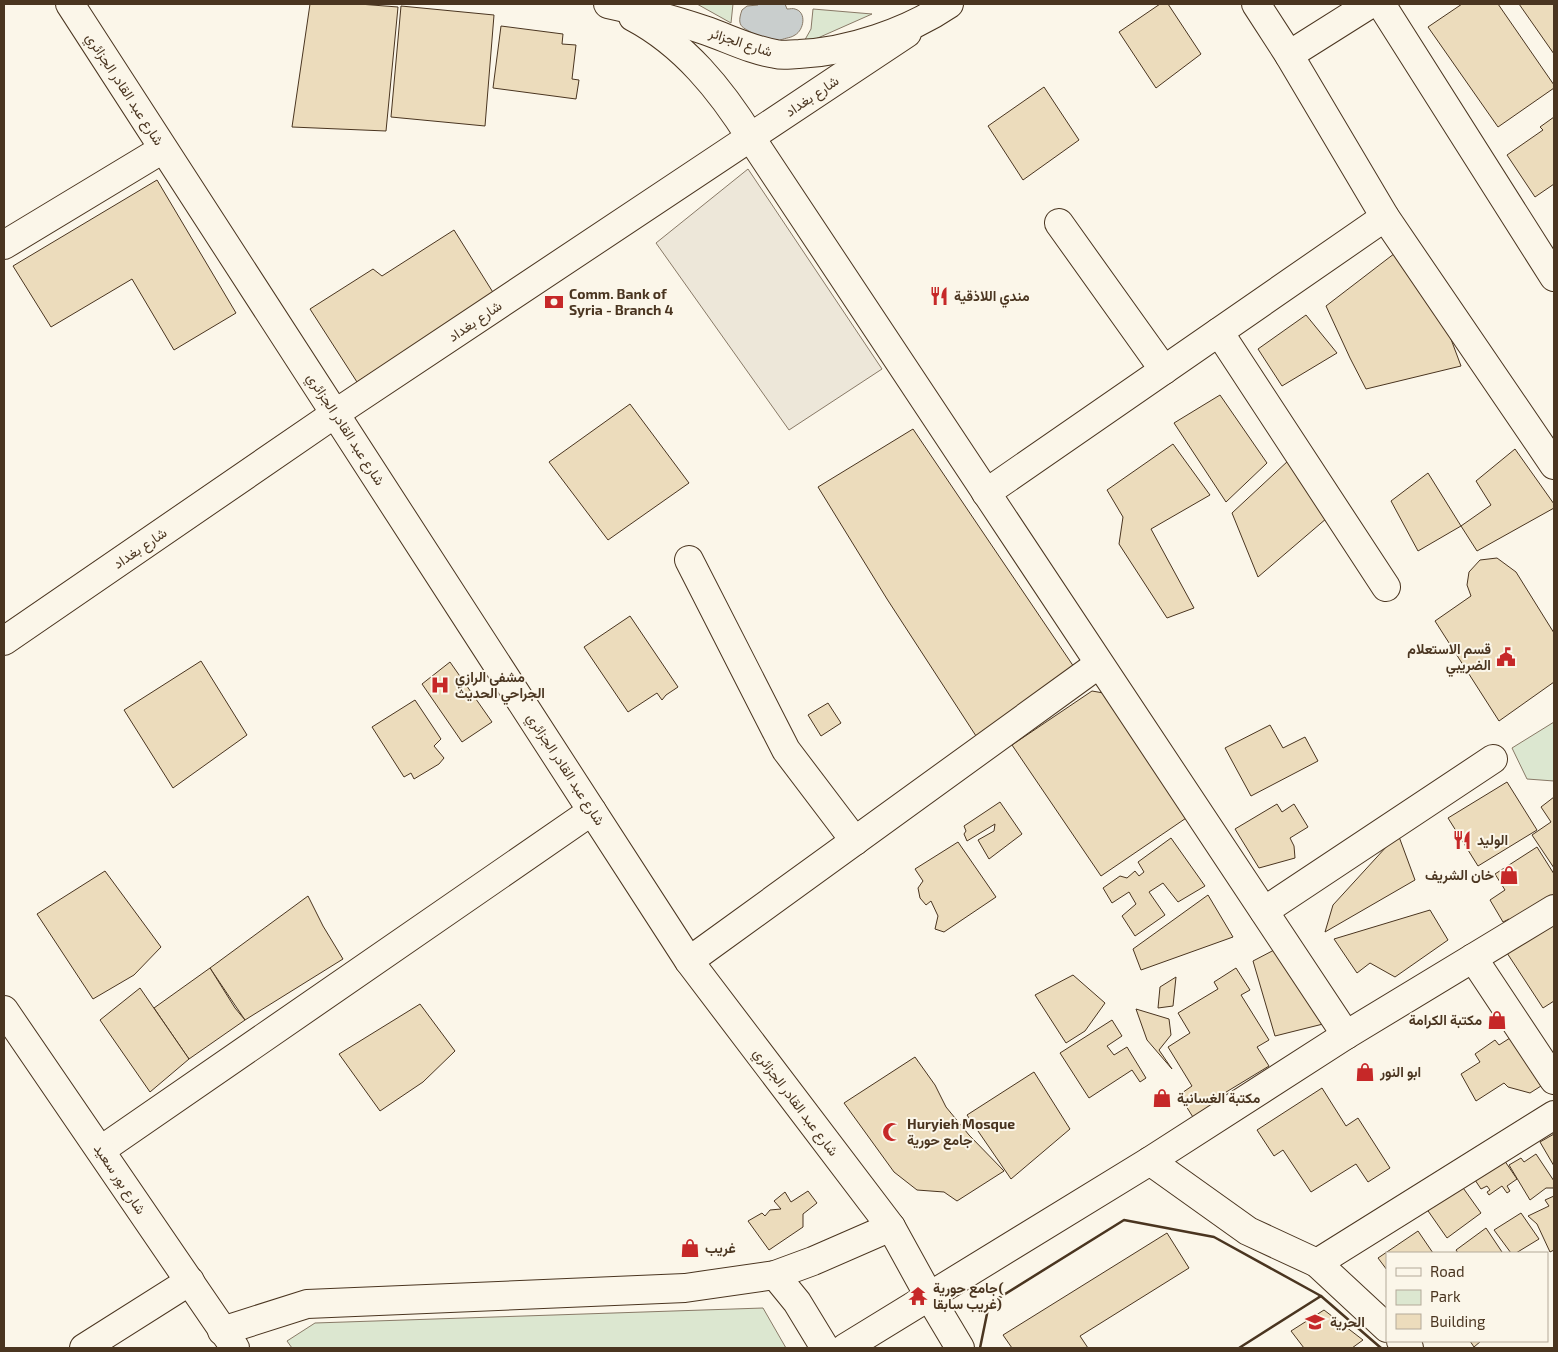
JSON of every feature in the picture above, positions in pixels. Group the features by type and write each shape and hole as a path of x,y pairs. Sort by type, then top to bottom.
{"street":[{"name":"شارع عبد القادر الجزائري","path":"70,4 689,961 891,1227 960,1348"},
{"path":"607,4 636,18 664,37 713,83 733,109 1346,1035"},
{"name":"شارع الجزائر","path":"607,4 656,15 777,55 811,54 868,41 901,29 940,10"},
{"path":"1256,4 1289,55 1385,217 1554,465"},
{"path":"1289,55 1370,4"},
{"path":"1381,4 1554,278"},
{"name":"شارع بغداد","path":"4,641 336,413 751,138 940,10"},
{"path":"4,245 163,149"},
{"path":"986,492 1385,217"},
{"path":"1059,224 1164,370"},
{"path":"1219,332 1386,587"},
{"path":"690,560 786,750 855,841"},
{"path":"689,961 1099,664"},
{"path":"1264,911 1493,758"},
{"path":"101,1150 592,811"},
{"path":"845,1348 1150,1161 1346,1035 1554,909"},
{"path":"1473,958 1554,1080"},
{"name":"شارع بور سعيد","path":"4,1010 229,1340"},
{"path":"1317,1263 1554,1115"},
{"path":"1150,1161 1248,1231 1317,1263 1386,1327"},
{"path":"229,1340 307,1304 685,1288 775,1275 813,1261 891,1227"},
{"path":"775,1275 798,1302 825,1348"},
{"path":"84,1348 190,1281"}],"green space":[{"path":"697,4 733,4 731,23"},
{"path":"813,9 872,14 802,45 811,29"},
{"path":"1554,722 1554,781 1527,779 1512,748"},
{"path":"763,1308 786,1348 292,1348 287,1341 315,1323"}],"shaded area":[{"path":"785,4 787,9 799,11 803,21 798,33 777,42 758,39 741,25 740,17 742,10 747,6"},
{"path":"748,169 882,369 789,430 656,243"}],"building":[{"path":"310,4 359,4 398,7 386,131 292,127"},
{"path":"1160,4 1168,4 1201,54 1156,88 1119,32"},
{"path":"1462,4 1498,4 1554,85 1554,88 1498,127 1428,27"},
{"path":"1519,4 1554,4 1554,54"},
{"path":"401,6 494,15 485,126 391,117"},
{"path":"501,26 563,34 562,44 576,45 572,79 579,80 576,99 493,88"},
{"path":"1044,87 1079,140 1023,180 988,126"},
{"path":"1554,117 1554,184 1535,197 1507,155 1543,130 1540,127"},
{"path":"157,180 236,313 174,350 132,279 51,327 13,266"},
{"path":"454,230 494,294 357,382 310,309 373,269 382,276"},
{"path":"1399,250 1442,315 1461,366 1366,389 1326,306"},
{"path":"1306,315 1337,353 1282,386 1258,349"},
{"path":"1220,395 1267,463 1226,502 1174,423"},
{"path":"630,404 689,483 608,540 549,462"},
{"path":"913,429 1074,667 978,739 887,599 818,487"},
{"path":"1173,444 1210,495 1151,529 1194,608 1167,618 1119,544 1123,517 1107,490"},
{"path":"1515,449 1554,504 1554,508 1477,551 1461,526 1491,505 1476,481"},
{"path":"1289,460 1327,518 1258,577 1232,513"},
{"path":"1428,473 1461,526 1418,551 1391,501"},
{"name":"قسم الاستعلام الضريبي","path":"1497,558 1516,572 1554,633 1554,682 1499,721 1435,621 1471,596 1467,585 1469,572 1480,560"},
{"path":"630,616 678,687 662,700 657,693 628,712 584,647"},
{"path":"201,661 247,735 173,788 124,710"},
{"path":"450,662 492,722 462,742 422,684"},
{"path":"1092,691 1115,695 1195,812 1101,876 1012,745"},
{"path":"415,700 441,739 434,746 444,758 439,764 414,779 411,773 404,777 372,727"},
{"path":"828,703 841,723 821,736 808,715"},
{"path":"1270,725 1283,748 1305,737 1318,761 1251,796 1225,748"},
{"path":"1507,782 1537,830 1478,866 1448,818"},
{"path":"1554,797 1554,868 1532,835 1551,822 1541,807"},
{"path":"1000,802 1022,834 989,859 978,840 994,831 995,824 967,841 964,834 966,831 964,826"},
{"path":"1277,804 1282,812 1294,804 1308,827 1290,838 1294,846 1295,858 1259,868 1235,829"},
{"path":"1398,834 1415,880 1325,932 1333,905"},
{"path":"1171,838 1205,886 1178,902 1163,883 1149,892 1165,915 1135,936 1122,916 1136,904 1129,892 1112,903 1103,888 1120,876 1127,878 1135,871 1139,876 1144,872 1138,862"},
{"path":"958,842 996,897 944,932 935,929 938,916 931,901 926,905 920,898 918,888 923,881 915,869"},
{"path":"1537,847 1554,874 1554,899 1513,925 1509,919 1503,922 1490,900 1505,890 1495,874"},
{"path":"105,871 161,947 134,975 93,999 37,914"},
{"path":"1208,895 1233,937 1141,970 1133,949"},
{"path":"308,896 343,959 245,1020 210,968"},
{"path":"1430,910 1448,940 1395,977 1370,963 1357,973 1334,939"},
{"path":"1554,923 1554,1001 1543,1008 1507,953"},
{"path":"1276,949 1323,1024 1275,1036 1253,961"},
{"path":"210,968 235,1008 245,1020 189,1059 154,1008"},
{"path":"1236,968 1250,990 1241,995 1269,1040 1257,1047 1269,1066 1218,1097 1225,1108 1198,1125 1179,1095 1192,1086 1168,1047 1190,1033 1178,1013 1218,989 1214,982"},
{"path":"1073,975 1105,1003 1085,1031 1066,1043 1035,995"},
{"path":"1176,977 1173,1006 1158,1008 1160,987"},
{"path":"140,988 189,1059 150,1092 100,1020"},
{"path":"420,1004 455,1051 423,1082 380,1111 339,1054"},
{"path":"1136,1009 1169,1019 1171,1035 1159,1050 1172,1069 1147,1040"},
{"path":"1112,1020 1122,1036 1107,1046 1114,1055 1127,1047 1146,1078 1140,1082 1132,1070 1089,1098 1060,1053"},
{"path":"1510,1038 1541,1086 1530,1093 1508,1087 1504,1083 1476,1101 1461,1074 1480,1062 1475,1054 1495,1040 1499,1045"},
{"path":"915,1057 935,1085 946,1107 969,1135 1004,1171 957,1201 944,1192 917,1190 894,1172 844,1103"},
{"path":"1034,1072 1070,1129 1011,1179 967,1115"},
{"path":"1322,1088 1346,1126 1358,1118 1390,1168 1368,1182 1356,1164 1311,1192 1283,1150 1274,1156 1257,1130"},
{"path":"1554,1134 1554,1166 1540,1142"},
{"path":"1500,1154 1517,1179 1507,1186 1510,1191 1507,1193 1502,1186 1489,1195 1487,1192 1490,1190 1487,1186 1481,1189 1471,1174"},
{"path":"1536,1154 1554,1181 1554,1188 1546,1188 1530,1200 1509,1165 1521,1158 1524,1162"},
{"path":"1461,1185 1481,1213 1447,1238 1426,1208"},
{"path":"808,1191 817,1203 803,1214 803,1227 769,1250 748,1221 762,1213 765,1216 770,1210 781,1209 774,1201 785,1192 791,1202"},
{"path":"1554,1196 1554,1250 1550,1252 1537,1224 1528,1216 1549,1206 1545,1200"},
{"path":"1521,1213 1539,1239 1518,1252 1510,1252 1494,1230"},
{"path":"1486,1228 1502,1252 1457,1252 1456,1250"},
{"path":"1418,1231 1432,1252 1387,1252"},
{"path":"1167,1233 1189,1268 1080,1336 1088,1348 1012,1348 1003,1335"},
{"path":"1386,1253 1386,1269 1378,1258"},
{"path":"1324,1310 1363,1340 1352,1348 1304,1348 1291,1331"},
{"path":"1471,1342 1480,1342 1474,1347"}],"wall":[{"path":"980,1348 989,1304 1124,1220 1214,1237 1321,1296 1239,1348"},
{"path":"1319,1297 1321,1296 1381,1348"}],"place":[{"name":"مندي اللاذقية","path":"939,296"},
{"name":"Comm. Bank of Syria - Branch 4","path":"554,302"},
{"name":"قسم الاستعلام الضريبي","path":"1506,657"},
{"name":"مشفى الرازي الجراحي الحديث","path":"440,685"},
{"name":"الوليد","path":"1462,840"},
{"name":"خان الشريف","path":"1509,875"},
{"name":"مكتبة الكرامة","path":"1497,1020"},
{"name":"ابو النور","path":"1365,1072"},
{"name":"مكتبة الغسانية","path":"1162,1098"},
{"name":"Huryieh Mosque جامع حورية","path":"892,1132"},
{"name":"غريب","path":"690,1248"},
{"name":"جامع حورية( غريب سابقا)","path":"918,1296"},
{"name":"الحرية","path":"1315,1322"}]}
